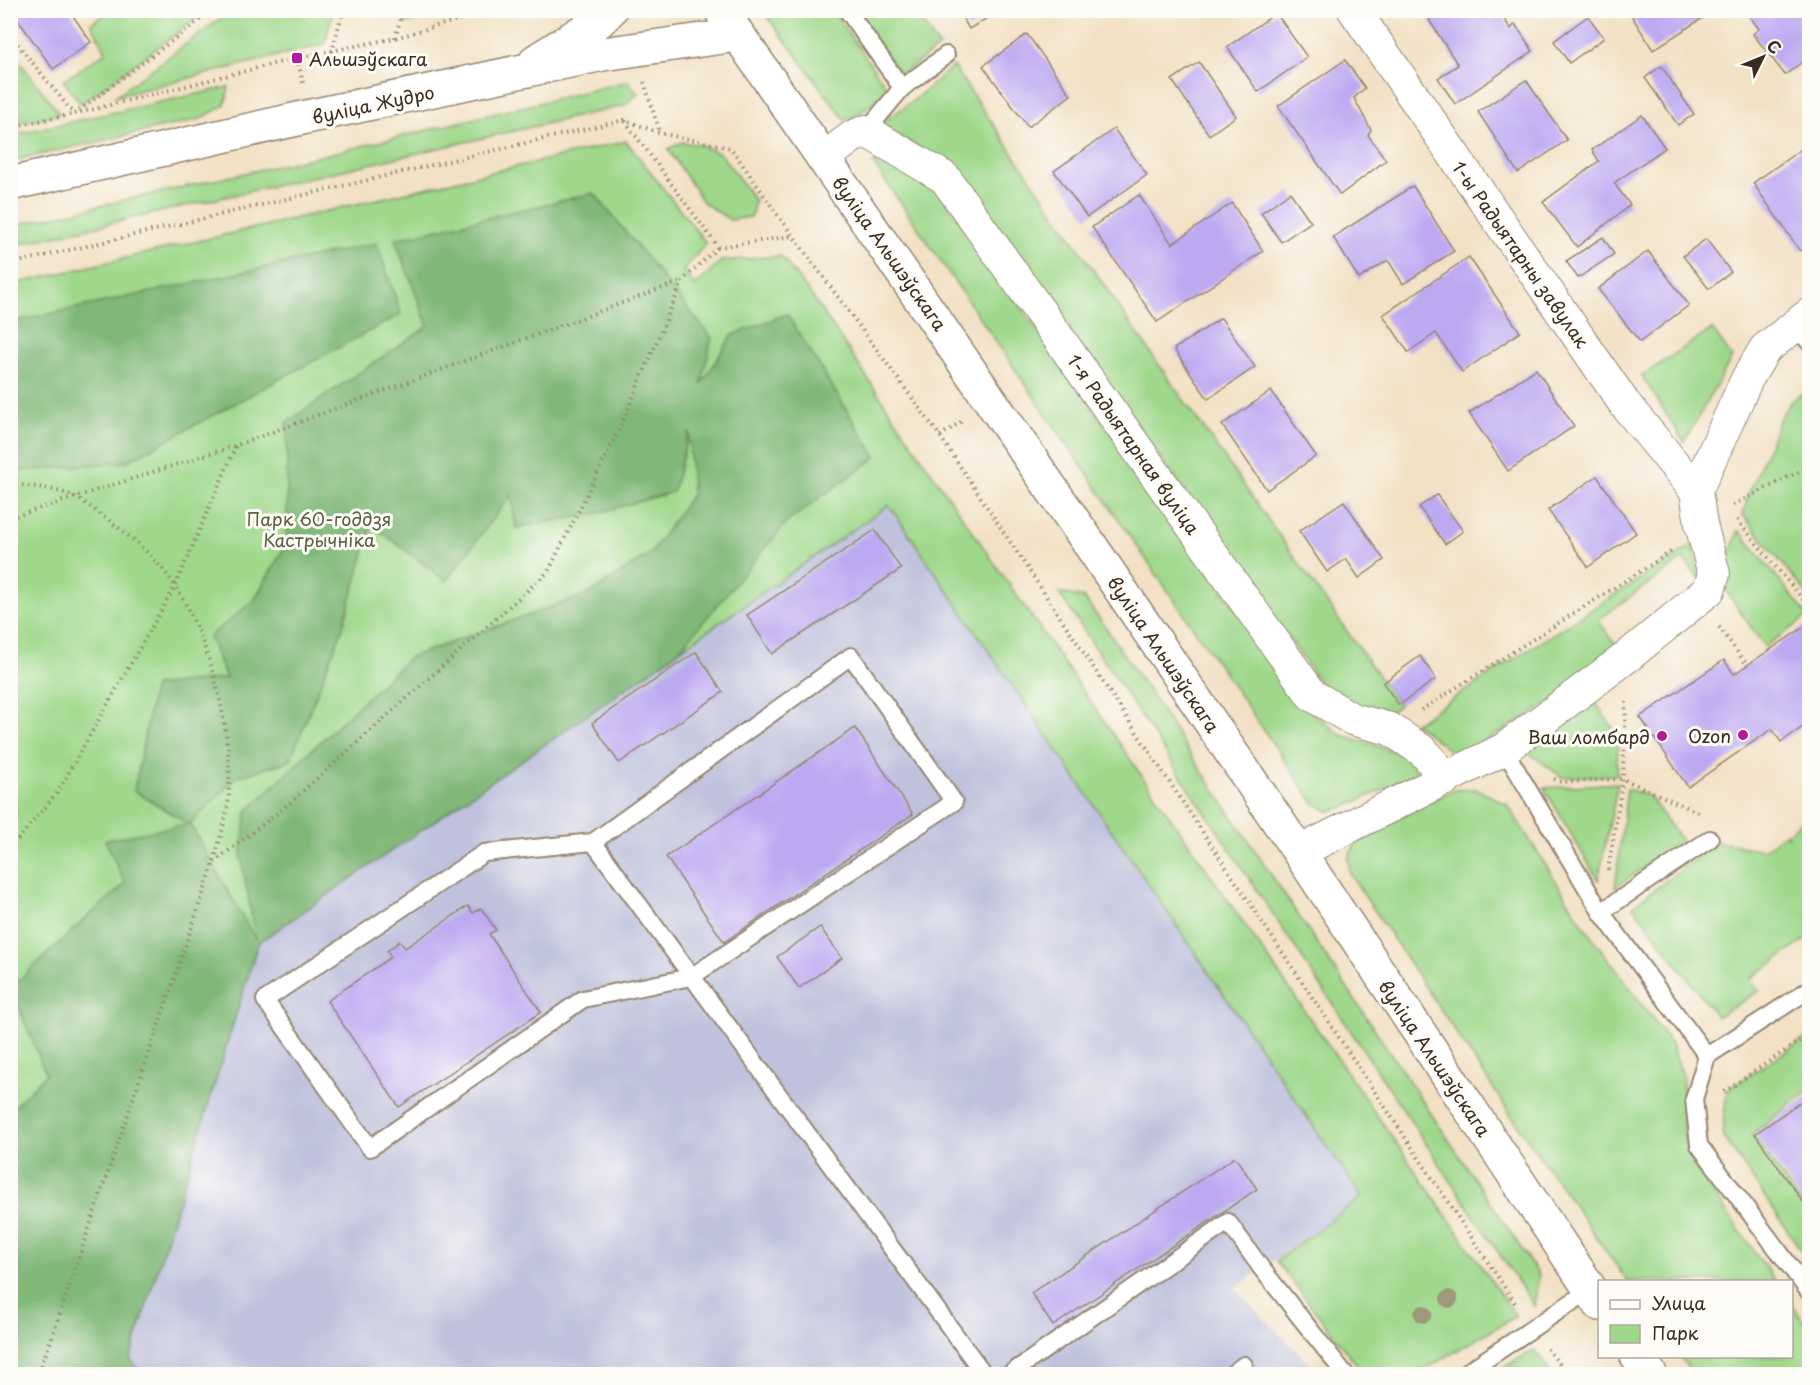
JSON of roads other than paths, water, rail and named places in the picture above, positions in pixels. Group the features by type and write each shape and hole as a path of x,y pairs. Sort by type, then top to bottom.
{"main road":[{"path":"514,74 599,21 610,10"},
{"name":"вуліца Жудро","path":"10,184 311,116 514,74 729,23"},
{"name":"вуліца Альшэўскага","path":"729,23 1093,549 1299,852 1595,1297"},
{"path":"1638,1358 1650,1374"}],"street":[{"name":"1-ы Радыятарны завулак","path":"1354,10 1624,403 1696,491"},
{"path":"824,158 852,137 866,131"},
{"name":"1-я Радыятарная вуліца","path":"866,131 945,178 1312,695 1352,719 1390,729 1424,752 1446,779"},
{"path":"1299,852 1504,749 1628,656 1709,590 1714,574 1701,524 1696,491 1747,378 1765,349 1804,327"}],"lane":[{"path":"847,10 902,88"},
{"path":"866,131 902,88 946,55"},
{"path":"851,656 954,802 691,977 583,999 370,1148 265,1000 484,854 593,842 851,656"},
{"path":"1504,749 1601,912 1707,1056"},
{"path":"1601,912 1710,839"},
{"path":"593,842 984,1374"},
{"path":"1809,989 1707,1056 1694,1099 1699,1145 1809,1293"},
{"path":"1010,1374 1228,1222 1345,1374"},
{"path":"1464,1374 1533,1330 1595,1297"}],"place":[{"name":"Альшэўскага","path":"297,58"},
{"name":"Ozon","path":"1743,735"},
{"name":"Ваш ломбард","path":"1662,736"}],"park label":[{"name":"Парк 60-годдзя Кастрычніка","path":"319,528"}]}
